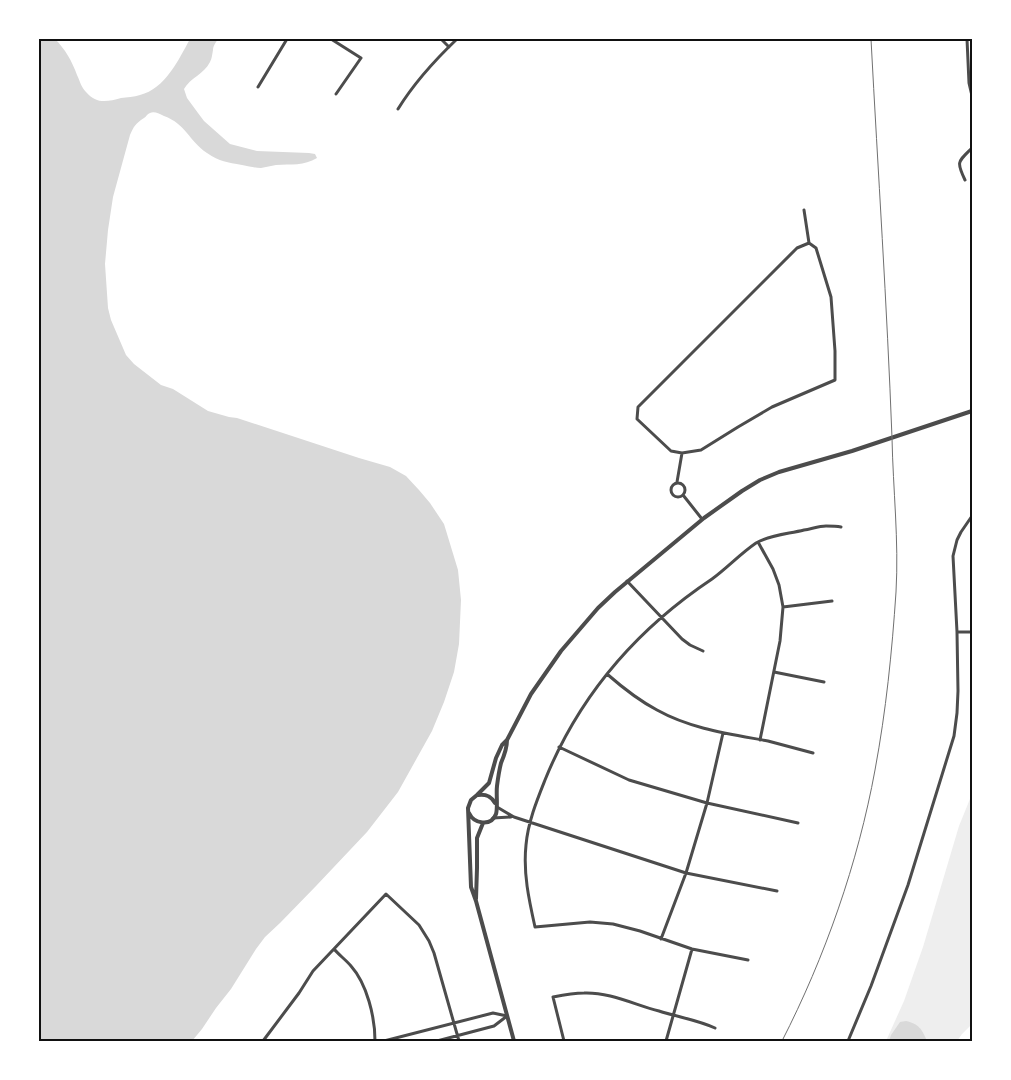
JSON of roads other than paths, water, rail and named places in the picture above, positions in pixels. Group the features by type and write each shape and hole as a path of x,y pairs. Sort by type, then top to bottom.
{"street":[{"path":"258,87 287,39"},
{"path":"331,39 361,58 336,94"},
{"path":"441,39 449,47"},
{"path":"398,109 414,86 457,39"},
{"path":"967,39 969,83 972,96"},
{"path":"965,180 958,165 959,161 972,148"},
{"path":"804,210 809,243 816,248 831,298 835,380 772,408 738,426 701,450 682,454 671,451 637,419 638,407 797,248 809,243"},
{"path":"514,1041 471,887 468,812 471,800 489,783 498,752 507,740 531,694 561,651 598,608 627,580 723,503 760,480 972,411"},
{"path":"682,454 677,483 672,487 672,494 678,497 683,495"},
{"path":"677,483 685,487 683,495"},
{"path":"683,495 702,519"},
{"path":"848,1041 896,918 953,742 957,713 957,632 953,556 957,540 972,516"},
{"path":"748,960 692,949 627,928 602,923 535,927 530,906 525,865 530,822 538,796 559,747 585,704 631,646 661,617 723,571 758,542 772,537 824,526 841,526"},
{"path":"758,542 776,577 783,607 782,628 760,740"},
{"path":"627,580 682,640 703,650"},
{"path":"783,607 832,600"},
{"path":"957,632 972,632"},
{"path":"774,672 824,682"},
{"path":"607,674 629,694 680,721 702,728 813,753"},
{"path":"661,938 686,873 707,803 723,733"},
{"path":"494,818 497,806 498,777 507,740"},
{"path":"559,747 629,780 707,803 798,824"},
{"path":"477,795 484,794 489,796 497,806 514,817 686,873 777,891"},
{"path":"468,812 473,820 483,823 494,818 514,817"},
{"path":"476,901 476,838 483,823"},
{"path":"263,1041 299,994 313,971 386,894 419,925 429,941 459,1041"},
{"path":"334,949 352,966 362,982 372,1012 375,1041"},
{"path":"666,1041 692,949"},
{"path":"564,1041 553,997 584,993 604,994 715,1028"},
{"path":"384,1041 492,1013 507,1016"},
{"path":"438,1041 494,1026 507,1016"}],"railway":[{"path":"782,1041 826,943 859,840 879,748 893,637 897,573 896,534 888,338 871,39"}]}
